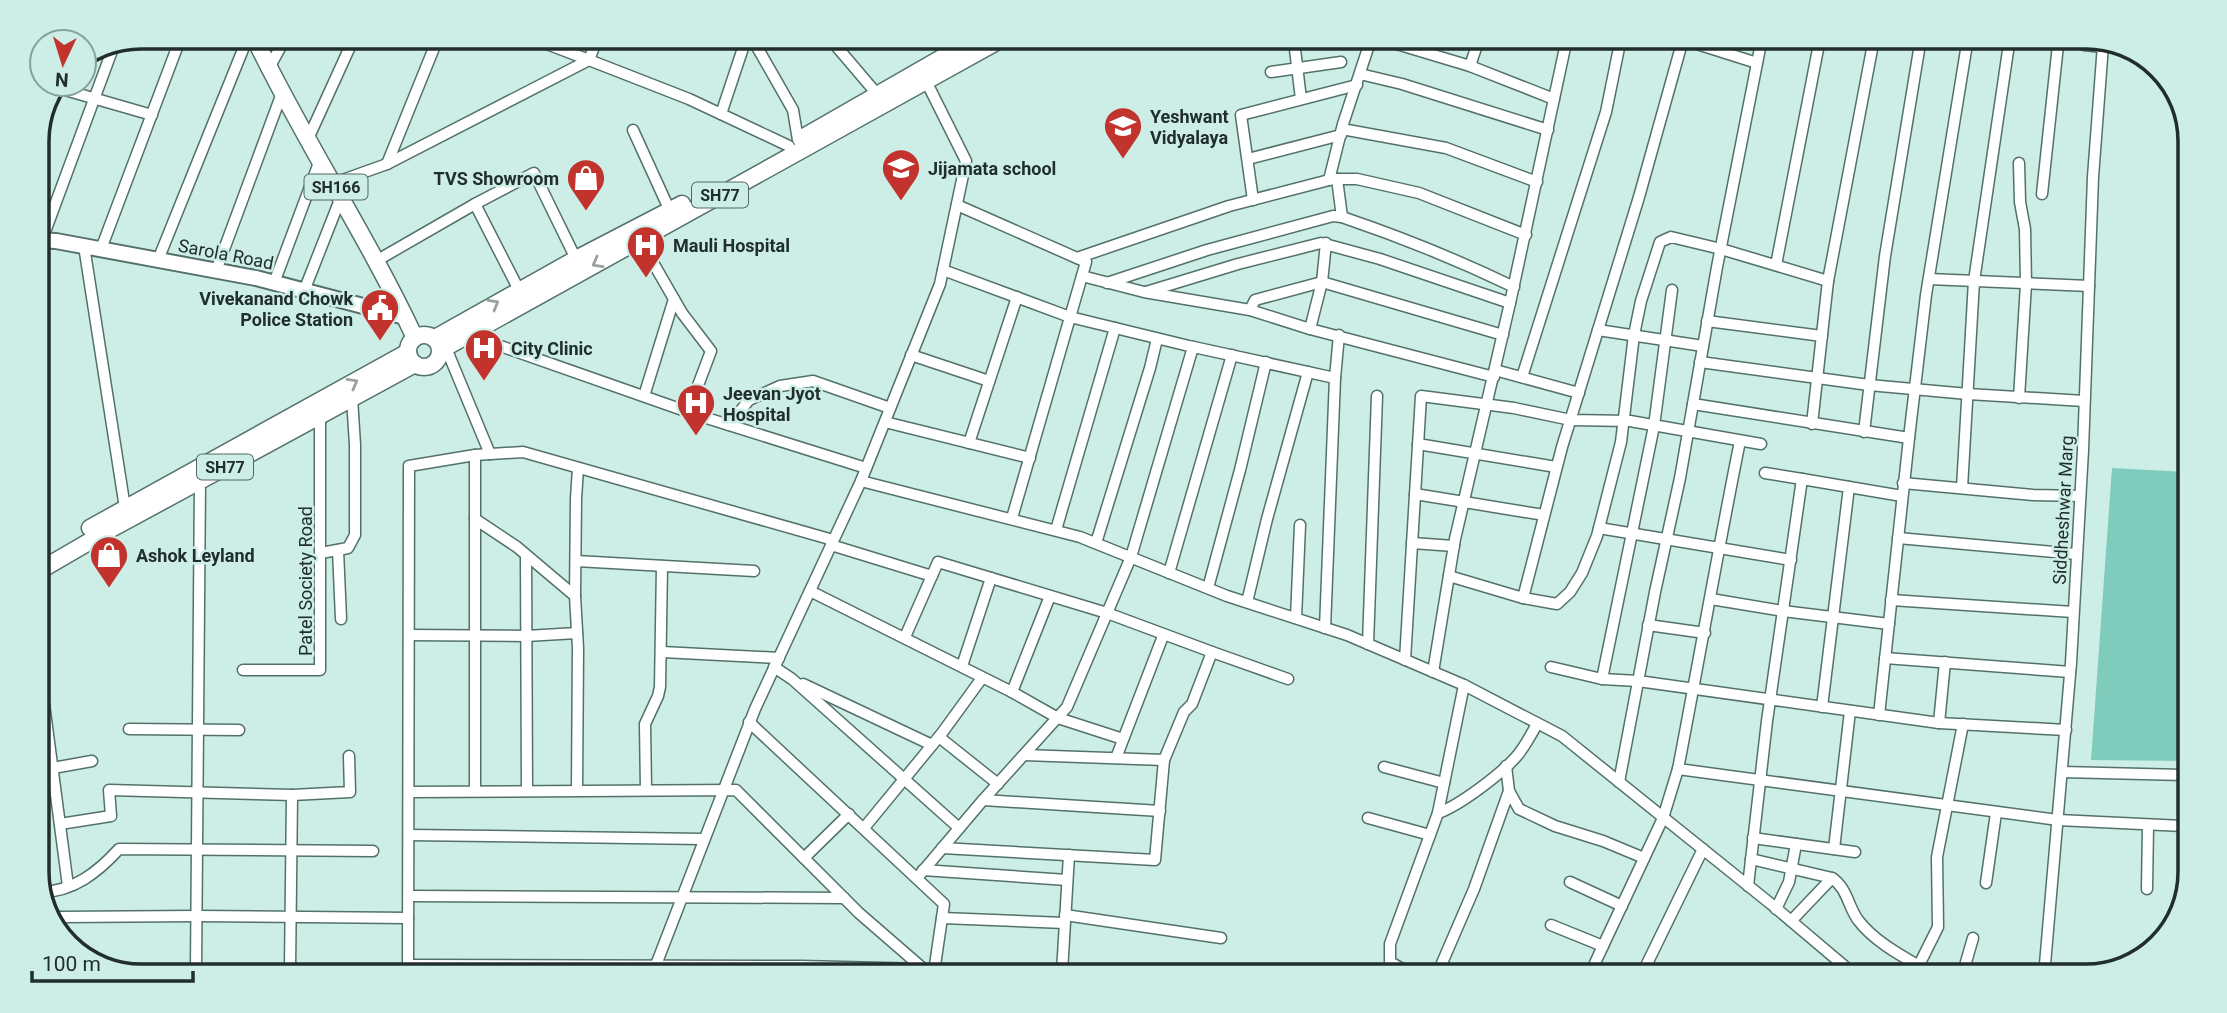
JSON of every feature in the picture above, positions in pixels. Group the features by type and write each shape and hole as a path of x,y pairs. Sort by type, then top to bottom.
{"main road":[{"name":"SH166","path":"260,49 405,317 413,351"},
{"name":"SH77","path":"413,351 424,367 432,365 439,359 441,345 519,290 670,211 957,49"},
{"name":"SH77","path":"49,565 352,398 413,351 421,335 441,345 469,335 984,49"},
{"name":"Sarola Road","path":"49,241 274,283 405,317"},
{"name":"SH77","path":"49,553 125,508 413,351"}],"street":[{"path":"101,249 177,49"},
{"path":"158,260 243,49"},
{"path":"269,68 279,49"},
{"path":"308,139 349,49"},
{"path":"387,163 434,49"},
{"path":"560,49 793,143 793,110 758,49"},
{"path":"304,291 338,190 589,60 593,49"},
{"path":"720,114 743,49"},
{"path":"839,49 877,94"},
{"path":"1295,49 1301,99"},
{"path":"1342,217 1333,179 1341,132 1368,49"},
{"path":"1413,49 1470,66 1554,99"},
{"path":"1470,66 1475,49"},
{"path":"1433,672 1454,546 1514,287 1565,49"},
{"path":"1522,377 1542,306 1606,112 1619,49"},
{"path":"1523,598 1556,467 1680,49"},
{"path":"1713,49 1757,63"},
{"path":"1619,782 1760,49"},
{"path":"1776,265 1818,49"},
{"path":"1812,424 1828,281 1872,49"},
{"path":"1864,432 1885,256 1919,49"},
{"path":"1879,715 1914,389 1966,49"},
{"path":"1962,488 1974,281 2008,49"},
{"path":"2042,194 2057,49"},
{"name":"Siddheshwar Marg","path":"2045,964 2070,672 2093,177 2103,51"},
{"path":"49,214 111,54"},
{"path":"1270,72 1341,62"},
{"path":"1360,74 1402,84 1548,130"},
{"path":"656,964 749,722 861,481 940,284 967,161 926,81"},
{"path":"1253,200 1241,115 1357,85"},
{"path":"216,271 282,93"},
{"path":"91,98 152,115"},
{"path":"633,131 670,211"},
{"path":"1248,159 1341,132 1446,148 1537,182"},
{"path":"274,283 320,159"},
{"path":"2019,163 2025,229 2026,284 2019,398"},
{"path":"376,261 534,173 576,259"},
{"path":"1077,258 1229,205 1333,179 1357,178 1419,193 1525,235"},
{"path":"475,204 519,290"},
{"path":"957,205 1086,262 1012,519"},
{"path":"1107,283 1268,233 1333,216 1447,256 1514,287"},
{"path":"1449,576 1523,598 1557,604 1570,592 1582,573 1615,473 1625,421 1634,335 1641,301 1660,242 1671,237 1828,281"},
{"path":"640,240 674,299 711,351 688,412"},
{"path":"1144,292 1238,264 1326,243 1510,303"},
{"path":"1310,329 1322,282 1326,243"},
{"path":"84,246 125,508"},
{"path":"943,270 1070,317 1335,378"},
{"path":"1082,276 1144,292 1250,310 1310,329 1494,374 1522,377 1579,393"},
{"path":"1929,279 2089,286"},
{"path":"1250,310 1255,300 1322,282 1503,335"},
{"path":"1602,679 1654,426 1672,290"},
{"path":"969,443 1017,297"},
{"path":"644,396 674,299"},
{"path":"1707,321 1822,336"},
{"path":"1056,530 1115,328"},
{"path":"1598,330 1703,346"},
{"path":"469,335 688,412 866,468"},
{"path":"1325,628 1339,335"},
{"path":"1096,543 1157,339"},
{"path":"441,345 490,454"},
{"path":"920,874 1067,707 1131,557 1193,347"},
{"path":"911,355 989,381"},
{"path":"1169,573 1232,355"},
{"path":"1208,588 1266,362"},
{"path":"1700,362 1869,385 2084,401"},
{"path":"1247,602 1308,372"},
{"path":"729,425 749,400 780,386 813,381 890,408"},
{"path":"1368,644 1377,396"},
{"path":"1405,660 1421,396 1514,408 1571,420 1625,421 1761,444"},
{"path":"321,553 348,548 355,535 352,398"},
{"path":"1693,404 1909,438"},
{"name":"Patel Society Road","path":"243,670 320,670 320,416"},
{"path":"885,422 1030,458"},
{"path":"1595,963 1663,818 1678,769 1740,441"},
{"path":"1418,444 1556,467"},
{"path":"408,964 409,466 475,455 523,452 832,543 933,576"},
{"path":"475,455 475,791"},
{"path":"577,790 575,596 578,468"},
{"path":"1765,473 1902,496"},
{"path":"1748,886 1802,480"},
{"path":"196,964 200,481"},
{"path":"861,481 1056,530 1096,543 1208,588 1368,644 1464,685 1562,736 1842,964"},
{"path":"1903,483 2033,495 2080,496"},
{"path":"1822,707 1849,487"},
{"path":"1415,494 1544,515"},
{"path":"475,519 526,555 575,596"},
{"path":"1296,618 1300,525"},
{"path":"1599,528 1791,560"},
{"path":"1898,538 2076,554"},
{"path":"1412,543 1454,546"},
{"path":"338,550 341,619"},
{"path":"526,555 527,790"},
{"path":"576,561 754,571"},
{"path":"905,638 938,562 1107,613 1163,636 1288,679"},
{"path":"646,790 644,733 647,717 658,696 662,652 662,566"},
{"path":"962,666 991,578"},
{"path":"810,591 962,666 1058,718 1123,740"},
{"path":"1012,692 1050,596"},
{"path":"1711,599 1889,624"},
{"path":"1891,600 2073,612"},
{"path":"1648,625 1704,633"},
{"path":"410,635 526,636 577,633"},
{"path":"1116,758 1163,636"},
{"path":"662,652 776,662 959,828"},
{"path":"942,848 1155,860 1164,760 1184,712 1192,705 1212,652"},
{"path":"1885,658 2070,672"},
{"path":"1939,723 1945,662"},
{"path":"1551,667 1602,679 1771,698 1939,723 2066,730"},
{"path":"864,828 939,737 982,678"},
{"path":"792,679 932,745"},
{"path":"1394,964 1390,962 1389,950 1438,813 1464,685"},
{"path":"1833,849 1850,711"},
{"path":"749,722 864,828 920,874 944,904 931,964"},
{"path":"1438,813 1460,801 1506,766 1517,756 1537,724"},
{"path":"1920,964 1938,927 1937,857 1963,724"},
{"path":"129,729 239,730"},
{"path":"939,737 998,784"},
{"path":"49,739 68,886"},
{"path":"1024,755 1164,760"},
{"path":"60,824 111,816 109,790 292,795 350,792 349,756"},
{"path":"53,768 92,761"},
{"path":"1506,766 1509,790 1519,809 1530,816 1644,858"},
{"path":"1384,767 1444,783"},
{"path":"1678,769 1996,813 2058,820 2178,826"},
{"path":"2063,772 2178,775"},
{"path":"409,792 736,790 844,898 921,964"},
{"path":"1442,964 1474,889 1509,790"},
{"path":"290,964 292,795"},
{"path":"983,800 1160,811"},
{"path":"1986,883 1996,813"},
{"path":"804,858 849,814"},
{"path":"1368,818 1430,835"},
{"path":"2147,889 2148,825"},
{"path":"409,835 703,839"},
{"path":"1753,838 1855,852"},
{"path":"1776,909 1789,882 1796,844"},
{"path":"52,892 84,880 104,866 119,849 373,851"},
{"path":"1647,964 1703,849"},
{"path":"1062,964 1069,855"},
{"path":"1751,859 1832,878 1839,883 1853,912 1868,931 1918,964"},
{"path":"920,874 1067,880"},
{"path":"1791,921 1832,878"},
{"path":"1570,881 1622,906"},
{"path":"409,896 844,898"},
{"path":"60,917 408,918"},
{"path":"942,918 1064,919 1221,938"},
{"path":"1551,925 1603,946"},
{"path":"1965,964 1973,938"}],"green space":[{"path":"2112,468 2178,472 2178,761 2091,760"}],"place":[{"name":"Yeshwant Vidyalaya","path":"1123,160"},
{"name":"Jijamata school","path":"901,202"},
{"name":"TVS Showroom","path":"586,212"},
{"name":"Mauli Hospital","path":"646,279"},
{"name":"Vivekanand Chowk Police Station","path":"380,342"},
{"name":"City Clinic","path":"484,382"},
{"name":"Jeevan Jyot Hospital","path":"696,437"},
{"name":"Ashok Leyland","path":"109,589"}]}
